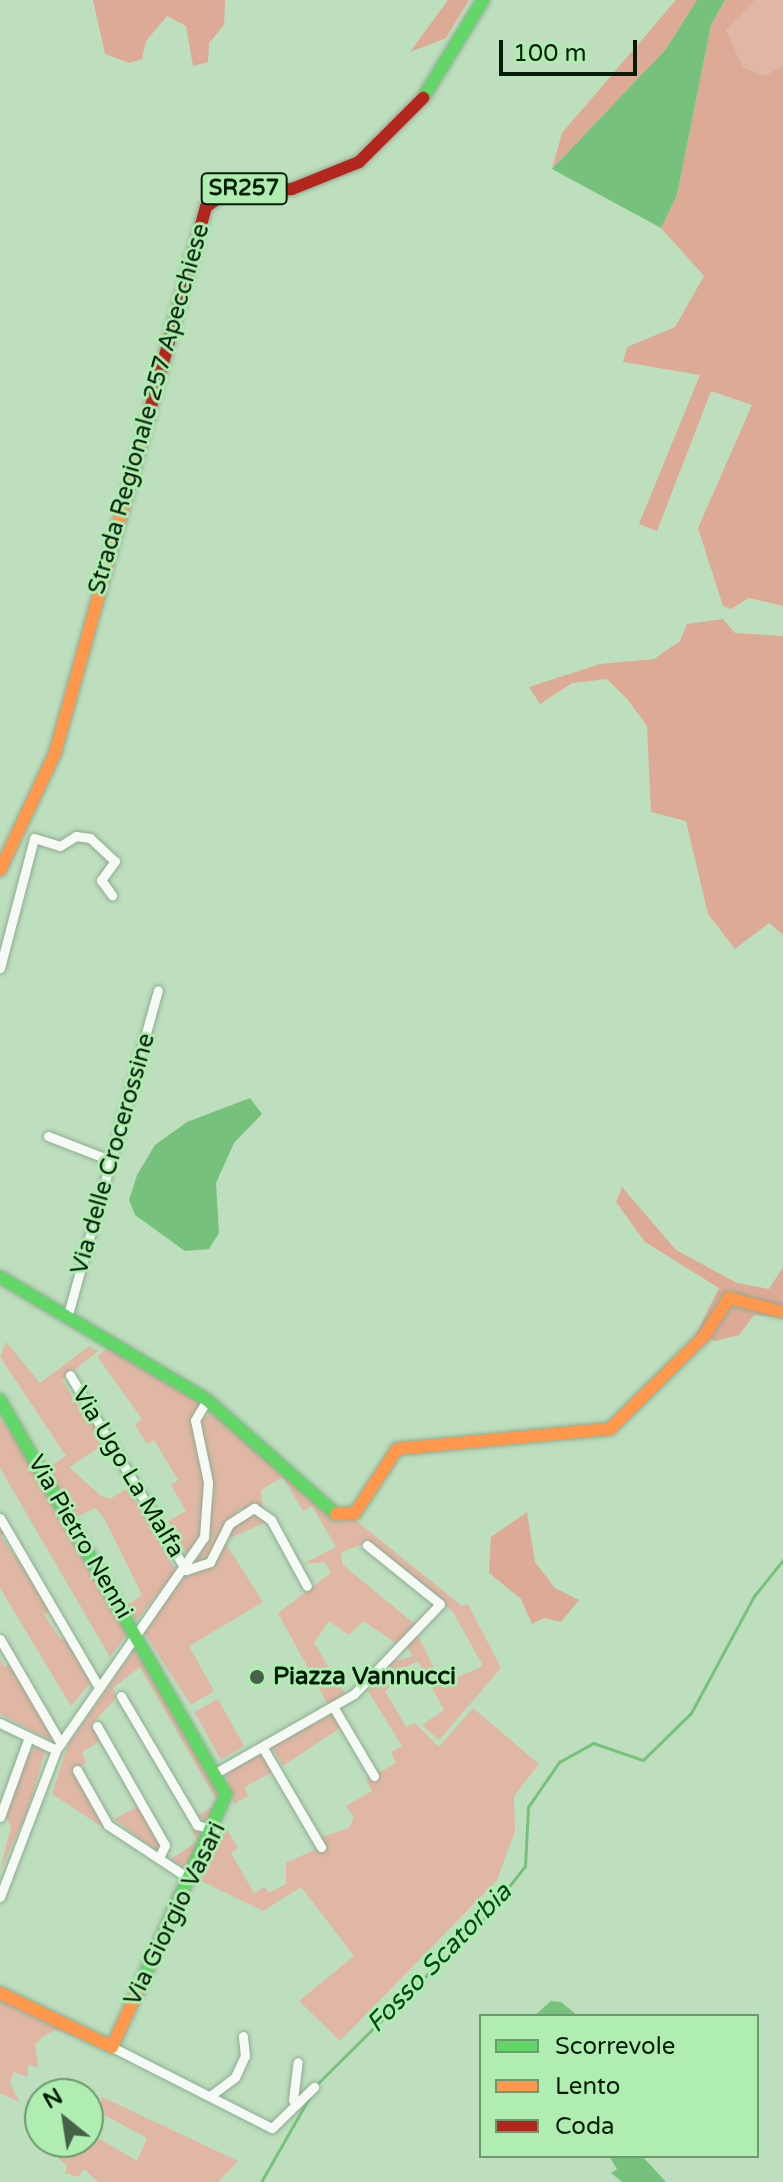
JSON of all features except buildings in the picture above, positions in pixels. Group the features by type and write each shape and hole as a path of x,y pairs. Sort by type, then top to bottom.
{"street":[{"name":"Strada Regionale 257 Apecchiese","path":"0,870 46,782 206,207 223,194 292,189 359,162 421,102 483,0"},
{"path":"0,968 34,838 60,846 76,836 90,838 115,861 101,880 112,895"},
{"name":"Via delle Crocerossine","path":"67,1318 158,990"},
{"path":"48,1136 110,1160"},
{"path":"0,1277 207,1400 331,1512 347,1517 397,1449 610,1429 704,1336 729,1298 783,1312"},
{"name":"Via Ugo La Malfa","path":"70,1375 186,1570"},
{"name":"Via Pietro Nenni","path":"0,1400 135,1632"},
{"path":"0,1897 59,1747 97,1684 186,1570 208,1522 195,1420 207,1400"},
{"path":"186,1570 210,1562 229,1524 254,1508 271,1520 307,1586"},
{"path":"0,1518 97,1684"},
{"path":"219,1771 334,1708 440,1604 367,1545"},
{"name":"Via Giorgio Vasari","path":"112,2047 214,1830 226,1794 219,1771 135,1632"},
{"path":"0,1639 59,1747"},
{"path":"121,1696 189,1814 214,1830"},
{"path":"334,1708 374,1776"},
{"path":"0,1723 59,1747"},
{"path":"97,1726 165,1845 159,1858"},
{"path":"0,1817 29,1737"},
{"path":"263,1748 321,1847"},
{"path":"77,1770 108,1825 190,1879"},
{"path":"0,1993 272,2128 293,2100 314,2087"},
{"path":"210,2096 235,2077 243,2036"},
{"path":"293,2100 298,2062"}],"shaded area":[{"path":"93,0 225,0 224,25 209,43 208,62 193,66 186,26 167,16 146,41 142,59 130,63 105,54"},
{"path":"448,0 469,0 446,38 410,52"},
{"path":"676,0 697,0 666,49 552,169 562,133"},
{"path":"697,0 725,0 711,25 677,195 661,228 552,169 666,49"},
{"path":"725,0 755,0 726,30 743,67 765,76 783,65 783,606 749,598 731,609 723,606 698,528 752,405 711,391 657,531 639,524 700,375 623,362 627,347 675,327 704,276 661,228 677,195 711,25"},
{"path":"755,0 783,0 783,65 765,76 743,67 726,30"},
{"path":"723,619 735,633 783,636 783,935 769,923 735,949 708,914 686,821 651,812 647,726 628,700 607,679 572,683 540,704 529,687 600,664 654,659 680,641 687,624"},
{"path":"250,1098 262,1114 234,1143 216,1183 219,1233 209,1249 185,1251 135,1215 129,1200 137,1175 155,1145 187,1122"},
{"path":"622,1187 676,1250 737,1283 769,1289 783,1267 783,1318 754,1315 739,1335 715,1341 696,1334 719,1288 645,1242 616,1202"},
{"path":"6,1342 40,1383 89,1346 98,1351 62,1380 84,1416 92,1411 103,1429 94,1435 102,1446 69,1467 101,1496 110,1499 126,1489 177,1556 168,1558 176,1571 136,1621 126,1606 142,1595 104,1518 96,1508 70,1520 96,1565 88,1572 132,1627 110,1657 0,1468 0,1419 42,1472 66,1456 0,1357"},
{"path":"112,1346 201,1402 192,1418 206,1482 199,1540 189,1558 168,1521 186,1511 171,1485 178,1480 154,1440 147,1444 135,1425 142,1419 97,1356"},
{"path":"215,1409 337,1521 353,1518 462,1606 468,1604 501,1668 439,1740 422,1725 444,1710 418,1661 394,1673 388,1663 413,1656 406,1645 417,1634 442,1684 483,1666 453,1612 370,1541 340,1553 343,1565 416,1625 397,1644 363,1621 349,1635 329,1621 314,1643 346,1695 328,1705 278,1613 331,1573 325,1562 303,1564 336,1547 312,1506 303,1511 283,1477 261,1490 263,1508 239,1509 206,1560 195,1564 207,1541 214,1491 201,1421"},
{"path":"253,1512 271,1520 230,1538 233,1527"},
{"path":"527,1512 535,1562 555,1588 579,1600 561,1622 544,1618 532,1624 521,1599 489,1573 491,1537"},
{"path":"0,1518 7,1530 1,1536 52,1608 44,1615 61,1640 69,1636 94,1679 71,1706 0,1588"},
{"path":"226,1544 263,1602 189,1646 214,1691 191,1705 143,1631 187,1574 213,1565"},
{"path":"136,1647 219,1791 222,1806 211,1825 197,1816 218,1803 140,1667 113,1688 116,1698 91,1725 100,1741 82,1752 86,1763 74,1770 107,1830 52,1794 68,1745"},
{"path":"0,1659 5,1667 13,1662 54,1733 50,1740 0,1714"},
{"path":"387,1677 391,1686 385,1691 406,1727 415,1723 439,1747 473,1708 539,1764 514,1796 515,1831 497,1880 340,2041 299,2001 354,1956 301,1887 263,1911 195,1878 227,1829 238,1848 231,1853 254,1893 265,1887 269,1893 286,1884 286,1863 320,1847 316,1839 349,1828 354,1817 346,1806 372,1791 366,1780 396,1763 391,1752 402,1746 368,1691"},
{"path":"218,1699 244,1746 221,1759 194,1712"},
{"path":"336,1712 344,1725 283,1766 272,1747"},
{"path":"38,1745 45,1752 27,1812 0,1871 11,1826 6,1816 28,1755"},
{"path":"265,1752 276,1770 245,1787 248,1796 234,1804 226,1774"},
{"path":"139,1806 162,1844 157,1851 114,1819"},
{"path":"191,1830 208,1832 189,1871 171,1859 198,1841"},
{"path":"0,2000 79,2038 55,2030 42,2037 35,2045 38,2068 28,2064 28,2077 14,2072 10,2082 19,2102 0,2093"},
{"path":"551,2001 561,2002 576,2014 536,2014"},
{"path":"104,2098 238,2161 218,2182 98,2182 84,2169 78,2177 65,2173 67,2166 58,2158 104,2158 104,2141 137,2161 147,2138 104,2115"},
{"path":"610,2158 644,2158 666,2182 622,2182 611,2173 617,2169"}],"waterway":[{"name":"Fosso Scatorbia","path":"315,2086 485,1917 525,1866 528,1807 559,1762 593,1743 643,1760 691,1713 754,1596 783,1560"},
{"path":"261,2182 310,2096"}],"traffic: fast":[{"path":"423,98 483,0"},
{"path":"0,1277 207,1400 336,1514"},
{"path":"0,1400 226,1794 139,1988"}],"traffic: slow":[{"path":"0,870 55,753 150,410"},
{"path":"336,1514 355,1513 397,1449 610,1429 704,1336 729,1298 783,1312"},
{"path":"0,1993 112,2047 139,1988"}],"traffic: jam":[{"path":"150,410 206,207 223,194 292,189 359,162 423,98"}],"place":[{"name":"Piazza Vannucci","path":"257,1677"}]}
